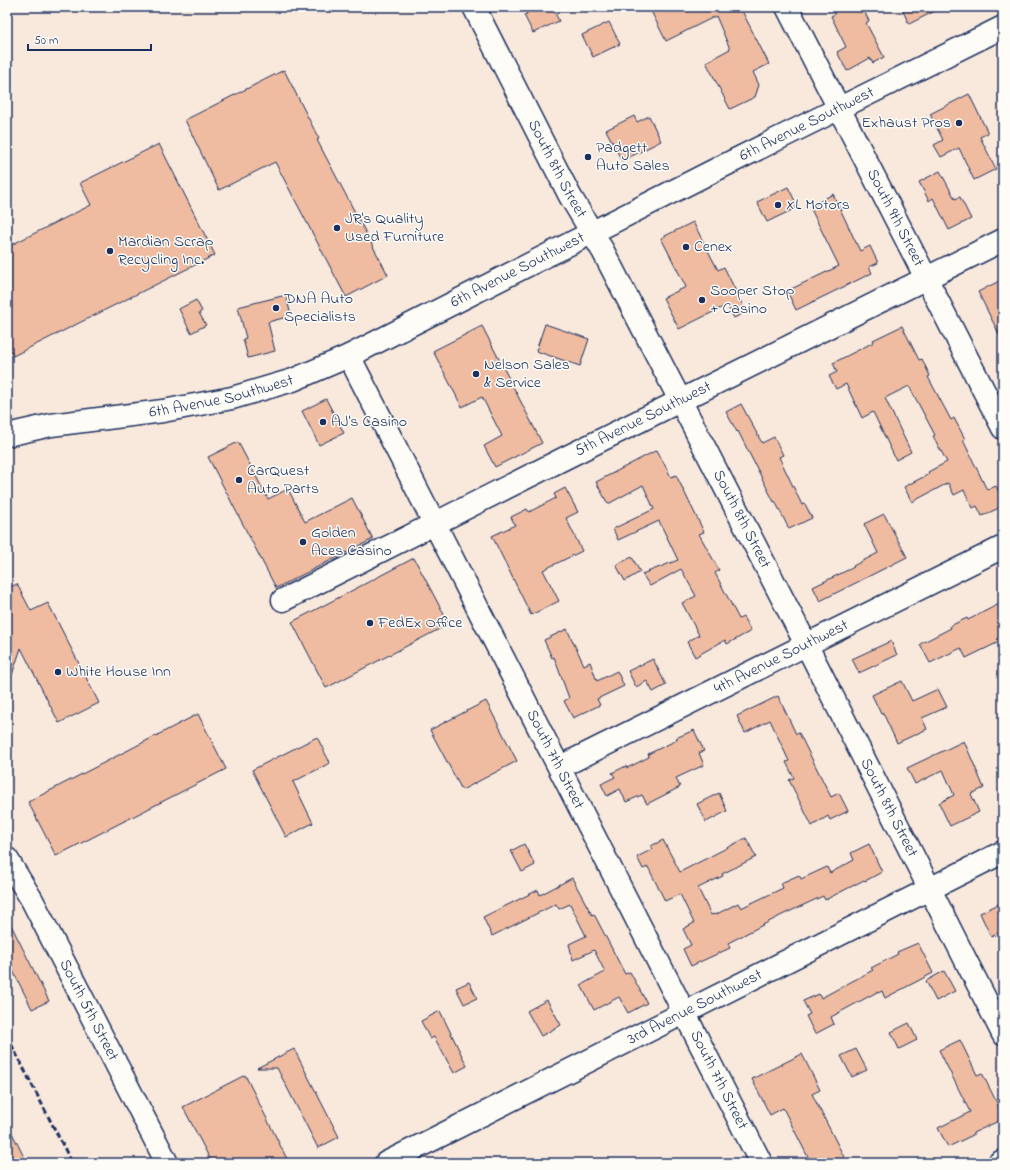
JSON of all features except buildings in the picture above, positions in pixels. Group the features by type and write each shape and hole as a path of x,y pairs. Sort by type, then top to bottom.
{"main road":[{"name":"South 8th Street","path":"474,7 570,196 603,250 807,646 1003,1034"},
{"name":"South 9th Street","path":"787,7 1003,428"},
{"name":"6th Avenue Southwest","path":"7,435 51,425 164,411 232,398 293,380 349,356 839,108 1003,27"},
{"name":"5th Avenue Southwest","path":"283,600 434,523 1003,240"},
{"name":"South 7th Street","path":"349,356 761,1163"},
{"name":"4th Avenue Southwest","path":"560,767 807,646 1003,547"},
{"name":"3rd Avenue Southwest","path":"386,1163 1003,852"},
{"name":"South 5th Street","path":"7,859 32,900 166,1163"},
{"path":"999,1163 1003,1161"}],"railway":[{"path":"7,1036 72,1163"}],"place":[{"name":"Exhaust Pros","path":"959,123"},
{"name":"Padgett Auto Sales","path":"588,157"},
{"name":"XL Motors","path":"778,205"},
{"name":"JR's Quality Used Furniture","path":"337,228"},
{"name":"Cenex","path":"686,247"},
{"name":"Mardian Scrap Recycling Inc.","path":"110,251"},
{"name":"Sooper Stop + Casino","path":"702,300"},
{"name":"DNA Auto Specialists","path":"276,308"},
{"name":"Nelson Sales & Service","path":"476,374"},
{"name":"AJ's Casino","path":"323,422"},
{"name":"CarQuest Auto Parts","path":"239,480"},
{"name":"Golden Aces Casino","path":"303,542"},
{"name":"FedEx Office","path":"370,623"},
{"name":"White House Inn","path":"58,672"}]}
